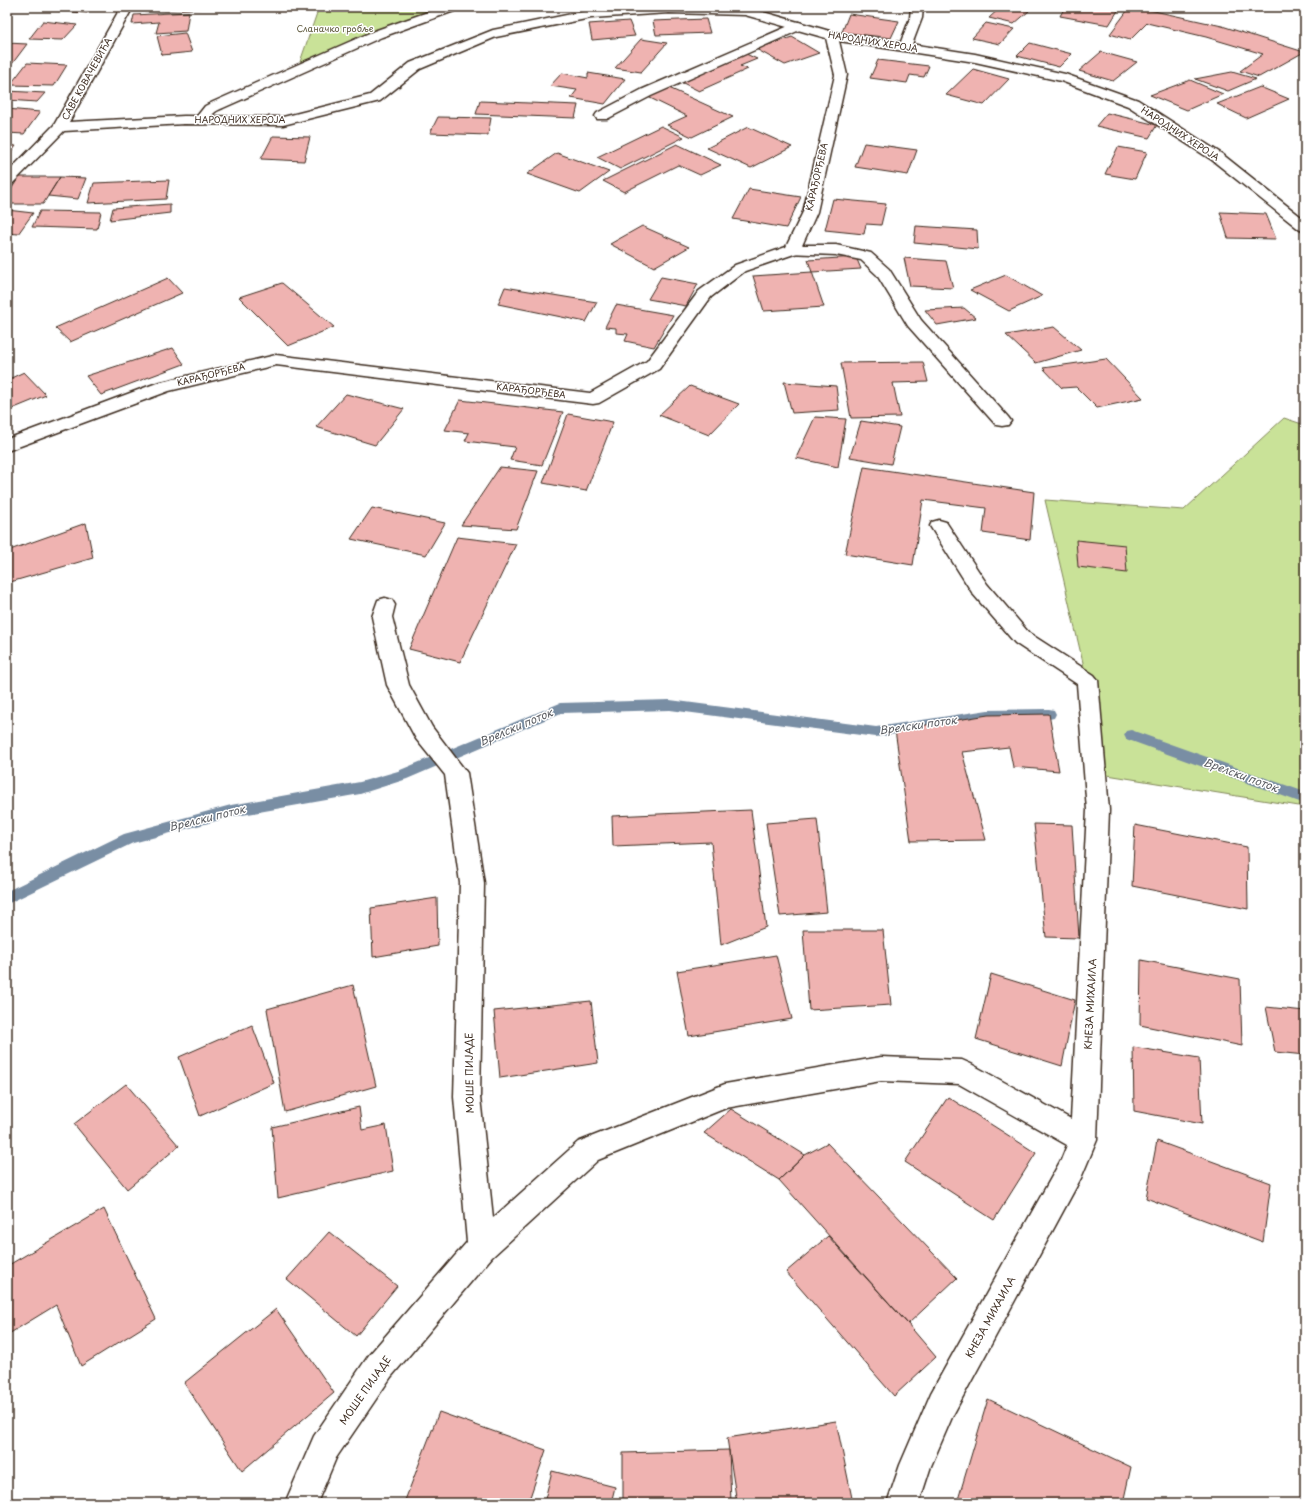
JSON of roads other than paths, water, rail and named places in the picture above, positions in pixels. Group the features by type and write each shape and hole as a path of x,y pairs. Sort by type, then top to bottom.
{"street":[{"name":"САВЕ КОВАЧЕВИЋА","path":"7,181 60,126 127,7"},
{"path":"201,120 210,110 218,105 378,34 453,7"},
{"path":"905,48 916,18 916,7"},
{"name":"НАРОДНИХ ХЕРОЈА","path":"60,126 201,120 283,121 375,98 415,66 492,34 591,14 669,9 746,11 832,36 975,58 1065,78 1132,103 1217,157 1305,227"},
{"path":"602,116 646,92 798,26"},
{"name":"КАРАЂОРЂЕВА","path":"7,445 163,387 276,360 593,399 653,365 705,294 740,268 792,250 810,212 841,74 832,36"},
{"path":"792,250 836,250 866,256 883,272 914,323 1002,421"},
{"name":"КНЕЗА МИХАИЛА","path":"904,1503 916,1465 942,1404 1071,1169 1083,1140 1098,810 1087,680 1022,638 980,589 939,526"},
{"name":"МОШЕ ПИЈАДЕ","path":"301,1503 325,1447 380,1366 482,1248 467,1097 472,883 456,773 428,738 398,685 382,617 385,605"},
{"path":"482,1248 588,1151 725,1096 881,1069 962,1072 1083,1140"}],"waterway":[{"name":"Врелски поток","path":"7,898 129,838 231,811 360,788 402,775 560,708 670,705 876,732 988,715 1049,714"},
{"name":"Врелски поток","path":"1131,735 1305,798"}],"park label":[{"name":"Сланачко гробље","path":"335,29"}]}
